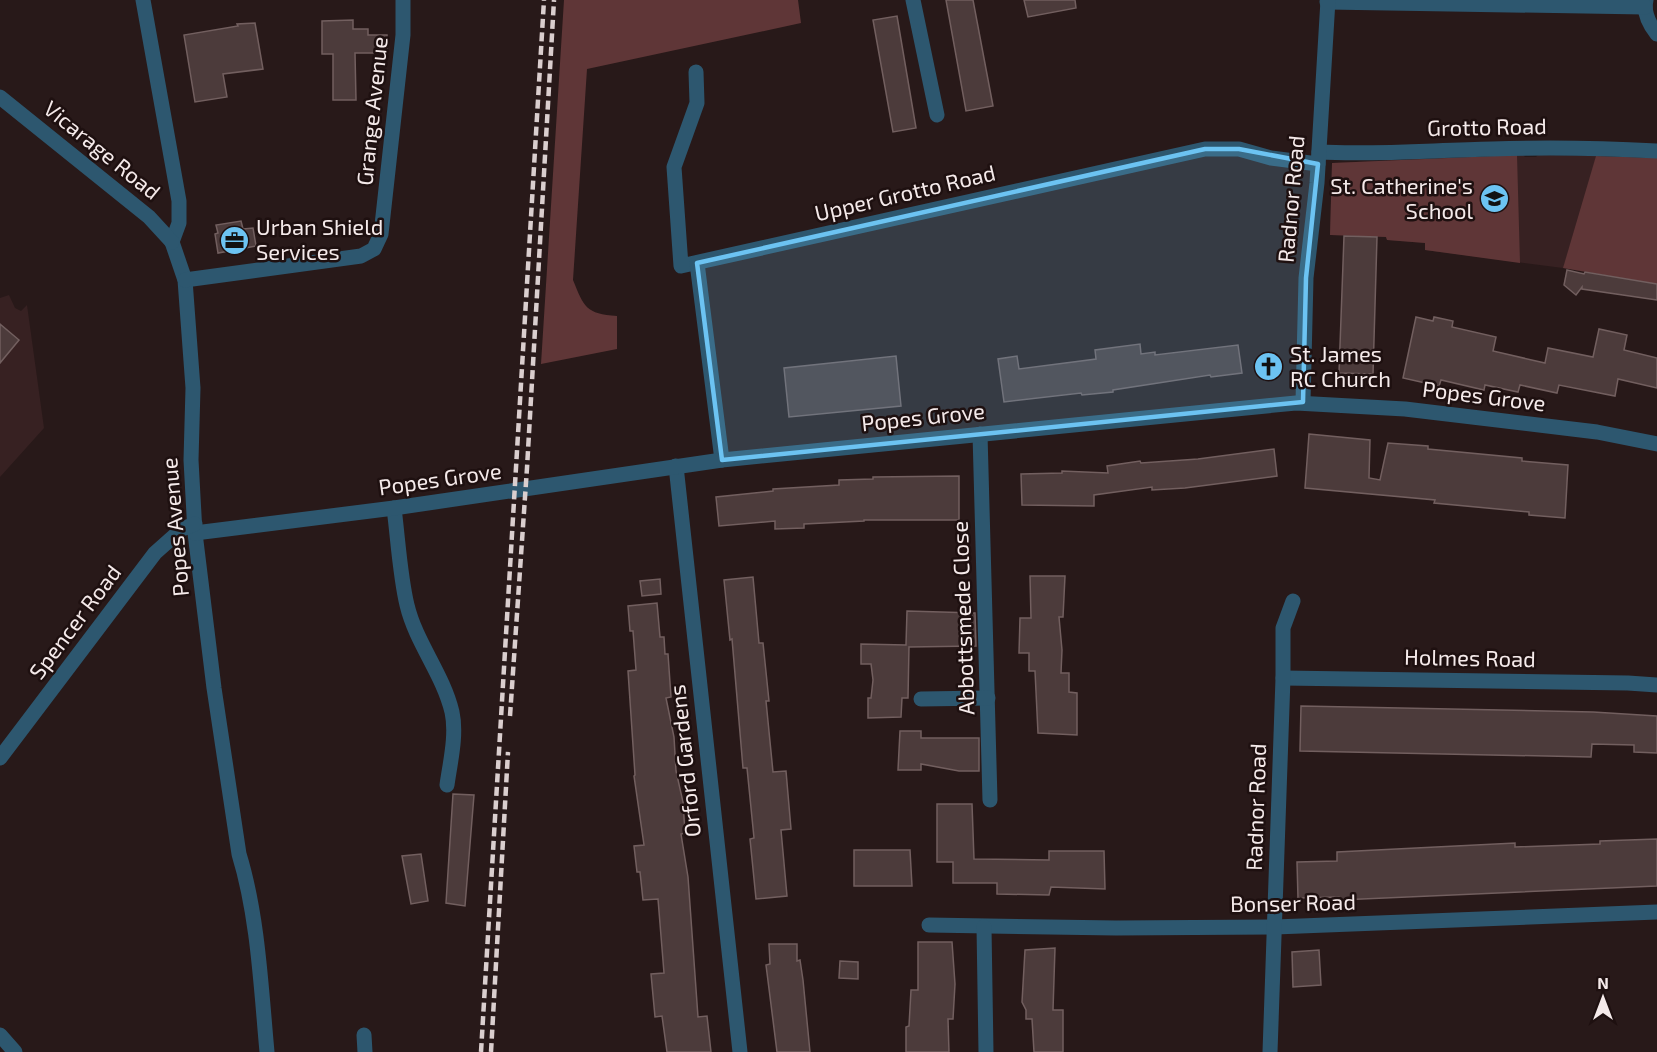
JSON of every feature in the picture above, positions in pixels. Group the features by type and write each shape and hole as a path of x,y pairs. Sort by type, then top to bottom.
{"street":[{"path":"143,0 179,201 179,223 172,242"},
{"name":"Grange Avenue","path":"185,280 361,256 374,249 381,234 403,35 403,0"},
{"path":"914,0 937,115"},
{"path":"1328,1 1646,3 1649,23 1657,34"},
{"name":"Radnor Road","path":"1303,402 1306,278 1318,158 1328,1"},
{"path":"696,72 697,103 674,167 681,266 697,263 722,460"},
{"name":"Vicarage Road","path":"0,98 149,217 172,242"},
{"name":"Grotto Road","path":"1318,158 1354,154 1531,148 1657,151"},
{"name":"Upper Grotto Road","path":"697,263 1205,149 1239,149 1271,158 1318,158"},
{"name":"Popes Avenue","path":"172,242 185,280 193,388 191,460 195,528 214,688 239,854 248,881 267,1052"},
{"name":"Popes Grove","path":"195,528 394,508 722,460 1303,402 1405,409 1597,432 1657,444"},
{"name":"Abbottsmede Close","path":"980,434 990,800"},
{"name":"Orford Gardens","path":"676,466 740,1052"},
{"path":"394,508 407,604 415,631 452,712 453,729 447,785"},
{"name":"Spencer Road","path":"0,758 155,553 182,529 195,528"},
{"name":"Radnor Road","path":"1270,1052 1283,628 1293,601"},
{"name":"Holmes Road","path":"1283,678 1657,685"},
{"path":"921,699 988,698"},
{"name":"Bonser Road","path":"929,925 1275,927 1657,912"},
{"path":"984,927 986,1052"},
{"path":"0,1035 15,1052"},
{"path":"364,1035 365,1052"}],"highlighted area":[{"path":"1205,149 1239,149 1318,164 1306,278 1303,402 722,460 697,263"}],"shaded area":[{"path":"564,0 798,0 801,23 587,69 573,280 580,297 592,311 617,316 617,349 541,364"},
{"path":"1517,155 1520,263 1425,250 1425,243 1387,240 1386,237 1330,235 1332,163"},
{"name":"St. Catherine's School","path":"1523,155 1525,157 1538,155 1596,156 1657,284 1563,268 1425,250 1425,243 1387,240 1386,237 1330,235 1332,163"},
{"path":"1596,156 1657,158 1657,284 1563,268"},
{"path":"9,295 15,308 21,311 27,305 44,428 0,477 0,298"}],"building":[{"path":"946,0 973,0 993,106 966,111"},
{"path":"1024,0 1075,0 1076,8 1028,17"},
{"path":"897,16 916,128 893,132 873,20"},
{"path":"353,20 353,29 368,29 368,35 387,35 387,53 355,53 356,100 333,100 333,54 322,54 322,21"},
{"path":"255,23 263,69 223,74 227,97 195,102 184,35 238,26 237,24"},
{"name":"Urban Shield Services","path":"241,221 243,229 253,228 256,246 218,253 216,225"},
{"path":"1344,236 1377,237 1373,374 1339,373"},
{"path":"1567,270 1657,284 1657,300 1582,289 1582,287 1576,295 1564,285"},
{"path":"1416,317 1433,321 1434,317 1453,321 1452,327 1496,337 1493,351 1545,363 1548,348 1593,357 1599,329 1627,335 1624,350 1657,358 1657,388 1618,379 1615,396 1559,385 1557,393 1520,385 1518,392 1485,385 1484,390 1441,380 1439,386 1403,378"},
{"path":"0,324 19,340 0,363"},
{"path":"1140,344 1141,354 1155,352 1155,355 1238,345 1242,373 1211,377 1210,375 1113,390 1113,392 1082,395 1081,393 1004,402 998,359 1017,356 1019,369 1096,359 1095,350"},
{"path":"896,356 901,406 789,417 784,368"},
{"path":"1309,434 1370,440 1369,478 1380,480 1388,443 1428,446 1428,449 1568,465 1565,518 1529,515 1529,512 1434,503 1435,500 1305,488"},
{"path":"1274,449 1277,476 1185,488 1152,490 1152,487 1094,495 1094,506 1022,505 1021,474 1062,473 1062,471 1108,473 1107,466 1140,461 1141,463 1198,459"},
{"path":"959,476 959,520 864,520 804,524 804,528 775,529 775,521 719,526 716,497 773,491 773,489 839,485 839,480 873,479 873,477"},
{"path":"1030,576 1065,576 1063,617 1059,617 1062,650 1061,673 1069,673 1069,692 1077,693 1077,735 1038,733 1035,671 1029,671 1029,653 1019,653 1020,618 1031,618"},
{"path":"753,577 759,643 763,643 769,701 766,701 773,772 786,771 791,829 781,830 787,896 756,899 750,839 754,838 747,768 743,768 732,639 730,640 724,580"},
{"path":"660,579 661,594 642,596 640,581"},
{"path":"657,603 660,637 664,637 665,654 668,654 671,697 666,698 674,737 676,771 683,802 685,833 681,834 688,877 698,1017 707,1016 711,1052 667,1052 662,1016 655,1017 651,974 664,973 658,899 643,900 640,872 637,872 634,846 644,845 634,776 628,671 636,670 633,631 630,631 628,606"},
{"path":"907,611 975,613 976,646 909,647 908,698 902,698 901,717 868,718 868,698 871,698 873,680 871,664 861,664 861,644 906,645"},
{"path":"1301,706 1593,712 1657,716 1657,753 1634,752 1634,745 1592,744 1591,757 1300,751"},
{"path":"900,731 921,731 921,738 979,738 979,771 959,771 921,764 921,770 898,770"},
{"path":"453,794 474,795 465,906 446,903"},
{"path":"937,804 972,804 974,859 1049,860 1049,851 1104,851 1105,889 1051,887 1049,895 997,894 997,883 953,883 953,862 937,862"},
{"path":"1657,839 1657,886 1340,900 1339,897 1298,898 1297,862 1337,861 1337,852 1515,843 1515,847 1600,844 1600,841"},
{"path":"854,850 910,850 912,886 854,886"},
{"path":"421,854 428,901 411,904 402,856"},
{"path":"918,942 952,942 955,984 953,1019 948,1019 949,1052 906,1052 906,1027 909,1026 911,990 918,990"},
{"path":"769,944 797,944 797,961 800,960 803,980 810,1052 777,1052 766,965 770,964"},
{"path":"1055,948 1053,1010 1063,1010 1063,1052 1034,1052 1032,1019 1026,1019 1026,1010 1022,1002 1025,950"},
{"path":"1319,950 1321,985 1293,987 1292,952"},
{"path":"840,961 858,962 858,979 839,978"}],"railway":[{"path":"481,1052 544,0"},
{"path":"510,716 554,0"},
{"path":"491,1052 508,752"}],"place":[{"name":"St. Catherine's School","path":"1494,199"},
{"name":"Urban Shield Services","path":"235,240"},
{"name":"St. James RC Church","path":"1269,367"}]}
